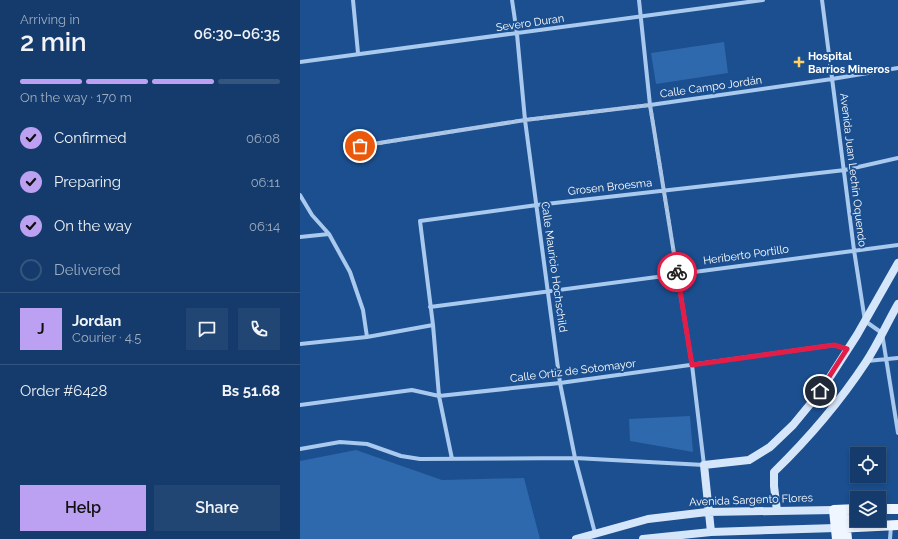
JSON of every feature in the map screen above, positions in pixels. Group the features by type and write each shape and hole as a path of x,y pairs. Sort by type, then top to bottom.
{"main road":[{"name":"Avenida Sargento Flores","path":"839,510 850,509"},
{"path":"886,509 898,509"},
{"path":"839,510 841,527 847,539"},
{"path":"841,527 895,525"},
{"path":"837,539 841,527"}],"street":[{"path":"353,0 358,53"},
{"name":"Calle Mauricio Hochschild","path":"512,0 517,34 525,120 560,382 575,458 595,533"},
{"path":"638,0 650,105 692,365 704,465 707,512 710,532"},
{"name":"Severo Duran","path":"300,62 358,53 517,34 763,0"},
{"name":"Avenida Juan Lechín Oquendo","path":"822,0 845,170 854,250 865,321"},
{"name":"Calle Campo Jordán","path":"360,146 525,120 650,105 898,68"},
{"name":"Grosen Broesma","path":"430,307 420,221 537,205 845,170 898,158"},
{"path":"300,195 312,215 329,234 350,272 363,310 367,336"},
{"path":"300,237 329,234"},
{"name":"Heriberto Portillo","path":"430,307 898,245"},
{"path":"300,449 340,442 367,444 401,456 452,459 575,458 704,465 749,460 770,447 793,425 816,396 865,321 898,264"},
{"path":"777,511 774,472 806,441 832,410 866,361 898,304"},
{"path":"430,307 433,325 438,396 452,459"},
{"path":"865,321 882,333 898,433"},
{"path":"300,344 367,336 433,325"},
{"name":"Calle Ortiz de Sotomayor","path":"300,405 412,390 438,396 692,365 834,345 847,349"},
{"path":"866,361 898,358"},
{"name":"Avenida Sargento Flores","path":"576,539 648,519 707,512 839,510"},
{"path":"890,539 895,525"},
{"path":"643,539 710,532 841,527"}],"shaded area":[{"path":"724,42 728,73 656,84 651,53"},
{"path":"690,416 693,452 630,441 629,419"},
{"path":"356,450 442,480 524,478 540,539 300,539 300,461"}],"way so far":[{"path":"360,146 525,120 650,105 677,272"}],"place":[{"name":"Hospital Barrios Mineros","path":"799,62"}],"route":[{"path":"677,272 692,365 834,345 847,349 820,391"}]}
